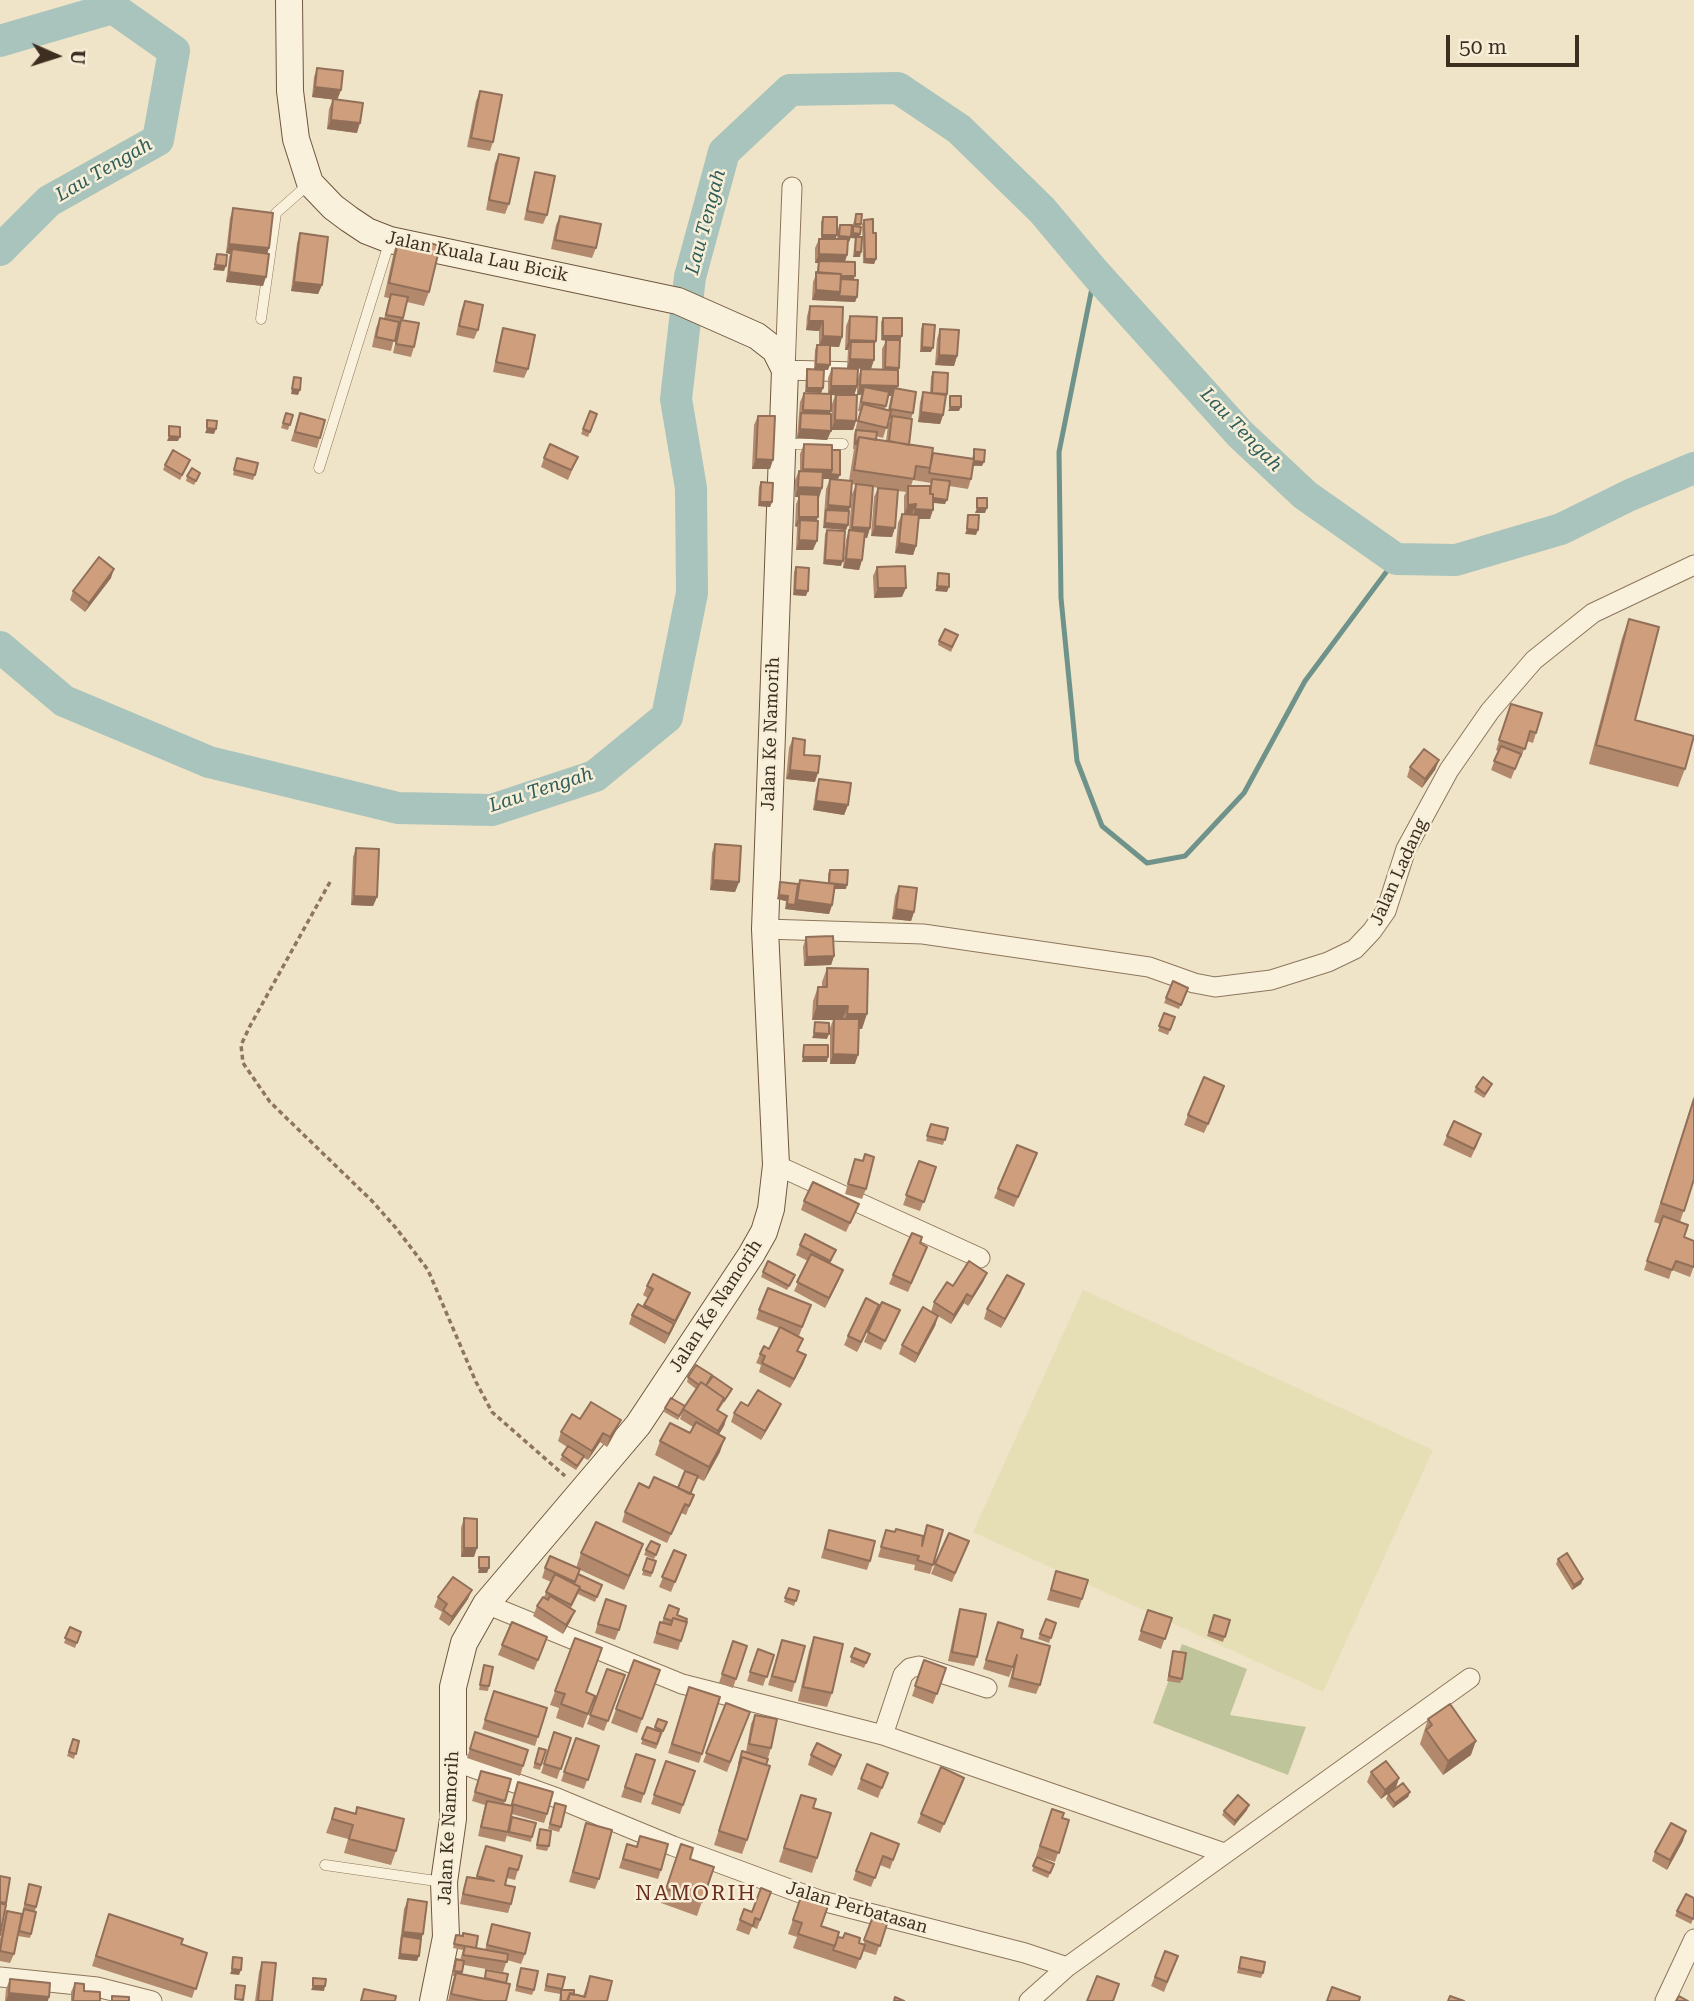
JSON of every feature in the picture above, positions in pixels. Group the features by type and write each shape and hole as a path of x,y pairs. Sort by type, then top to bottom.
{"street":[{"name":"Jalan Kuala Lau Bicik","path":"289,0 290,91 296,139 310,183 349,219 367,231 390,240 678,301 757,336 775,350 785,370"},
{"path":"792,187 785,370 863,373"},
{"name":"Jalan Ke Namorih","path":"432,2001 446,1937 444,1882 453,1819 452,1717 455,1672 464,1643 486,1604 638,1425 751,1255 764,1232 771,1209 776,1166 765,929 780,443 785,370"},
{"name":"Jalan Ladang","path":"765,929 936,936 1149,967 1214,987 1271,980 1328,962 1355,949 1386,911 1406,849 1449,770 1490,711 1534,660 1593,613 1694,565"},
{"path":"776,1166 980,1258"},
{"path":"486,1604 681,1684 883,1735 1224,1853"},
{"path":"883,1735 903,1675 910,1668 919,1666 987,1688"},
{"path":"1030,2001 1068,1967 1470,1678"},
{"name":"Jalan Perbatasan","path":"454,1762 557,1798 673,1846 822,1901 1025,1953 1068,1967"},
{"path":"1665,2001 1694,1938"},
{"path":"0,1977 97,1987 152,2001"}],"lane":[{"path":"261,319 276,213 310,183"},
{"path":"319,468 390,240"},
{"path":"780,443 843,444"},
{"path":"325,1865 444,1882"}],"path":[{"path":"330,882 250,1026 241,1045 243,1063 270,1102 372,1201 428,1270 476,1382 492,1412 582,1490"}],"shaded area":[{"path":"1083,1290 1433,1450 1323,1692 973,1532"}],"green space":[{"path":"1182,1644 1247,1669 1230,1715 1306,1727 1288,1775 1153,1723"}],"building":[{"path":"317,68 343,71 341,90 315,87"},
{"path":"480,91 502,95 493,142 471,138"},
{"path":"333,99 363,103 360,123 331,120"},
{"path":"499,154 519,158 509,204 489,200"},
{"path":"535,172 555,176 547,215 527,211"},
{"path":"233,208 273,213 269,248 229,244"},
{"path":"856,214 862,214 861,224 855,224"},
{"path":"560,216 601,224 596,248 555,240"},
{"path":"823,217 837,217 837,235 822,235"},
{"path":"873,219 876,259 865,259 864,220"},
{"path":"840,225 852,225 851,237 839,236"},
{"path":"853,226 861,227 860,234 853,233"},
{"path":"300,233 328,237 322,285 294,282"},
{"path":"399,237 417,241 415,247 424,249 426,242 440,246 429,292 389,283"},
{"path":"856,237 862,237 861,252 855,252"},
{"path":"819,239 848,239 847,255 819,254"},
{"path":"232,249 269,254 266,277 229,272"},
{"path":"217,254 227,255 226,266 215,265"},
{"path":"819,261 855,262 855,276 818,273"},
{"path":"816,272 841,274 840,292 816,290"},
{"path":"841,279 858,280 857,297 839,296"},
{"path":"391,294 408,297 403,318 386,315"},
{"path":"465,301 483,305 478,330 459,326"},
{"path":"810,306 843,307 842,337 823,336 823,321 809,321"},
{"path":"850,316 877,317 876,341 849,340"},
{"path":"380,318 399,322 395,341 376,337"},
{"path":"883,318 902,318 902,336 883,336"},
{"path":"401,320 419,323 414,347 396,344"},
{"path":"923,324 935,325 933,348 922,347"},
{"path":"503,328 535,335 528,369 496,362"},
{"path":"940,329 959,330 957,356 939,355"},
{"path":"886,340 900,340 899,368 885,367"},
{"path":"851,342 874,342 874,360 850,359"},
{"path":"817,345 830,345 830,365 816,364"},
{"path":"832,368 858,369 857,386 831,386"},
{"path":"807,369 824,370 823,388 807,388"},
{"path":"861,369 898,370 898,386 860,385"},
{"path":"933,372 948,373 947,394 932,393"},
{"path":"294,377 301,378 300,390 292,389"},
{"path":"864,387 889,392 886,406 861,402"},
{"path":"894,388 916,392 913,413 890,409"},
{"path":"923,392 946,395 943,415 921,412"},
{"path":"804,393 831,394 831,411 803,410"},
{"path":"836,395 857,395 856,421 835,420"},
{"path":"950,396 961,396 961,407 950,407"},
{"path":"863,404 891,411 887,428 858,421"},
{"path":"590,411 597,414 590,432 583,429"},
{"path":"286,413 293,415 290,425 283,423"},
{"path":"300,413 325,420 320,438 295,432"},
{"path":"801,413 831,414 831,431 800,429"},
{"path":"758,416 775,416 773,460 756,459"},
{"path":"892,416 912,419 909,445 889,441"},
{"path":"207,420 217,421 216,429 207,428"},
{"path":"169,426 180,427 180,437 169,436"},
{"path":"856,430 877,432 876,440 859,437 855,444"},
{"path":"859,437 933,448 930,468 916,466 914,479 854,470"},
{"path":"550,444 578,457 571,470 544,458"},
{"path":"804,444 832,445 832,470 803,469"},
{"path":"974,449 985,450 984,462 974,461"},
{"path":"173,450 190,460 182,475 165,465"},
{"path":"832,450 840,450 840,475 830,474"},
{"path":"933,453 974,459 971,479 929,473"},
{"path":"237,458 258,463 255,475 234,470"},
{"path":"192,468 200,473 196,481 187,476"},
{"path":"799,471 823,472 822,488 798,487"},
{"path":"830,479 852,481 850,507 828,505"},
{"path":"932,479 950,481 947,500 933,498 933,494 930,494"},
{"path":"761,482 773,483 772,502 760,502"},
{"path":"856,484 873,486 870,528 852,527"},
{"path":"908,486 930,486 933,510 915,509 916,504 908,505"},
{"path":"878,488 898,490 895,528 875,526"},
{"path":"799,494 818,495 818,517 799,517"},
{"path":"977,498 987,498 987,508 977,508"},
{"path":"826,510 849,511 848,525 825,523"},
{"path":"902,514 919,515 916,546 899,543"},
{"path":"968,515 979,515 978,530 967,529"},
{"path":"800,520 818,521 817,541 799,540"},
{"path":"827,530 845,531 843,561 825,560"},
{"path":"849,530 865,532 862,560 846,559"},
{"path":"99,557 114,569 89,603 73,591"},
{"path":"905,566 906,588 878,588 877,567"},
{"path":"796,567 809,568 808,591 795,590"},
{"path":"938,573 949,574 949,587 937,586"},
{"path":"1629,619 1659,627 1635,720 1694,736 1685,769 1596,745"},
{"path":"945,629 958,635 952,647 939,641"},
{"path":"1511,704 1542,713 1536,733 1530,731 1525,749 1499,740"},
{"path":"793,738 805,740 804,755 820,756 818,773 790,770"},
{"path":"1501,746 1521,754 1515,769 1494,761"},
{"path":"1424,749 1439,760 1425,779 1410,767"},
{"path":"819,779 851,783 848,805 816,801"},
{"path":"715,844 741,846 739,882 713,880"},
{"path":"356,848 379,849 377,897 354,896"},
{"path":"830,870 848,870 847,885 829,883"},
{"path":"800,880 835,884 832,905 797,900"},
{"path":"780,882 798,884 795,905 787,904 788,896 779,895"},
{"path":"899,886 917,888 914,912 896,909"},
{"path":"833,936 834,956 807,957 806,937"},
{"path":"827,968 868,969 867,1014 847,1014 848,1006 817,1006 818,987 827,987"},
{"path":"1173,981 1188,988 1181,1005 1166,998"},
{"path":"1164,1013 1175,1017 1170,1030 1159,1026"},
{"path":"834,1019 859,1019 858,1055 833,1054"},
{"path":"815,1022 829,1023 829,1034 814,1033"},
{"path":"804,1045 828,1045 828,1057 803,1057"},
{"path":"1204,1077 1224,1086 1208,1124 1188,1115"},
{"path":"1483,1077 1492,1084 1485,1094 1476,1087"},
{"path":"1694,1099 1694,1179 1684,1211 1661,1203"},
{"path":"1454,1121 1481,1134 1474,1149 1447,1136"},
{"path":"931,1124 948,1128 945,1140 927,1136"},
{"path":"1017,1145 1037,1153 1018,1197 998,1189"},
{"path":"865,1154 874,1157 866,1189 848,1184 855,1159 863,1161"},
{"path":"919,1161 936,1167 924,1202 906,1195"},
{"path":"813,1182 859,1204 850,1223 804,1201"},
{"path":"1663,1216 1688,1225 1684,1237 1694,1241 1694,1267 1676,1261 1672,1270 1647,1261"},
{"path":"912,1233 922,1237 920,1243 927,1247 911,1283 893,1275"},
{"path":"805,1234 836,1250 830,1261 800,1245"},
{"path":"811,1254 843,1270 829,1298 797,1282"},
{"path":"768,1261 795,1275 789,1286 763,1272"},
{"path":"969,1261 987,1273 972,1297 967,1294 954,1315 934,1302 947,1282 953,1286"},
{"path":"653,1274 690,1293 675,1321 644,1305 653,1289 647,1286"},
{"path":"1007,1275 1024,1284 1005,1319 987,1309"},
{"path":"768,1288 811,1305 802,1327 759,1310"},
{"path":"866,1298 879,1305 861,1342 848,1336"},
{"path":"882,1302 900,1310 885,1341 868,1332"},
{"path":"638,1304 674,1324 669,1334 632,1315"},
{"path":"923,1307 938,1316 918,1354 902,1345"},
{"path":"780,1327 803,1339 797,1351 806,1355 794,1379 762,1363 765,1356 760,1354 764,1346 769,1349"},
{"path":"696,1365 712,1375 707,1384 713,1376 732,1389 724,1401 724,1398 701,1382 699,1385 688,1377"},
{"path":"701,1382 724,1398 717,1410 727,1416 718,1431 683,1409"},
{"path":"758,1390 781,1404 765,1431 734,1413 741,1402 748,1406"},
{"path":"671,1398 685,1406 679,1416 665,1408"},
{"path":"591,1402 621,1420 610,1437 603,1433 592,1451 561,1432 572,1414 580,1419"},
{"path":"696,1422 725,1438 709,1467 660,1441 670,1423 690,1433"},
{"path":"568,1446 584,1456 577,1466 562,1455"},
{"path":"685,1471 698,1476 690,1494 678,1488"},
{"path":"654,1477 694,1495 689,1506 685,1504 671,1534 625,1512 639,1483 649,1488"},
{"path":"464,1518 477,1519 477,1548 464,1548"},
{"path":"596,1522 643,1544 629,1576 581,1553"},
{"path":"927,1525 943,1530 933,1565 917,1560 919,1556 881,1547 886,1530 895,1532 896,1529 923,1536 922,1546"},
{"path":"829,1530 875,1541 870,1561 825,1549"},
{"path":"949,1533 969,1541 955,1573 935,1564"},
{"path":"651,1541 660,1545 656,1555 646,1550"},
{"path":"674,1550 686,1555 675,1582 662,1577"},
{"path":"1567,1553 1583,1579 1574,1585 1558,1559"},
{"path":"550,1556 580,1569 575,1582 545,1568"},
{"path":"479,1557 489,1557 489,1568 479,1568"},
{"path":"647,1558 656,1561 652,1573 643,1570"},
{"path":"1056,1571 1088,1580 1082,1599 1051,1590"},
{"path":"555,1574 580,1587 571,1605 546,1592"},
{"path":"578,1574 602,1585 597,1597 574,1584"},
{"path":"453,1577 472,1590 452,1617 443,1610 447,1604 438,1597"},
{"path":"789,1588 799,1591 796,1601 785,1598"},
{"path":"550,1596 575,1611 566,1625 537,1606 543,1597 548,1600"},
{"path":"606,1599 626,1606 619,1630 598,1624"},
{"path":"669,1605 679,1609 677,1615 687,1619 686,1622 664,1618"},
{"path":"960,1609 986,1614 977,1657 952,1652"},
{"path":"1148,1610 1172,1618 1165,1639 1141,1631"},
{"path":"1214,1615 1230,1620 1225,1637 1209,1632"},
{"path":"673,1618 687,1622 681,1641 657,1633 660,1622 671,1625"},
{"path":"1046,1619 1056,1623 1051,1638 1040,1634"},
{"path":"512,1622 547,1637 538,1660 502,1645"},
{"path":"998,1622 1023,1630 1021,1638 1050,1646 1040,1685 1012,1678 1017,1655 1013,1667 986,1660"},
{"path":"70,1627 81,1632 77,1643 65,1638"},
{"path":"814,1637 843,1644 832,1693 803,1687"},
{"path":"575,1638 602,1648 586,1692 595,1696 588,1714 561,1704 565,1694 555,1691"},
{"path":"782,1640 805,1646 795,1682 772,1676"},
{"path":"733,1641 747,1646 736,1679 722,1674"},
{"path":"855,1648 870,1654 866,1663 851,1657"},
{"path":"758,1649 774,1655 767,1677 750,1672"},
{"path":"1173,1651 1186,1653 1182,1679 1169,1676"},
{"path":"634,1660 660,1670 642,1719 616,1709"},
{"path":"924,1660 946,1668 937,1694 915,1686"},
{"path":"484,1665 493,1667 489,1686 480,1685"},
{"path":"607,1669 625,1675 608,1721 590,1715"},
{"path":"689,1687 720,1697 702,1754 672,1744"},
{"path":"494,1691 547,1708 538,1737 485,1720"},
{"path":"726,1703 750,1712 730,1762 706,1753"},
{"path":"1450,1704 1476,1741 1448,1761 1426,1730 1432,1725 1428,1719"},
{"path":"755,1715 777,1719 771,1748 749,1744"},
{"path":"658,1719 667,1722 663,1731 655,1727"},
{"path":"647,1727 661,1732 657,1744 642,1739"},
{"path":"475,1732 528,1750 523,1766 470,1749"},
{"path":"554,1732 571,1738 561,1769 544,1764"},
{"path":"576,1738 599,1746 588,1780 564,1772"},
{"path":"73,1739 79,1741 76,1754 69,1752"},
{"path":"817,1743 841,1755 835,1767 811,1755"},
{"path":"539,1748 546,1750 541,1765 535,1763"},
{"path":"742,1751 768,1759 766,1765 742,1757 739,1764"},
{"path":"636,1754 655,1760 644,1794 625,1787"},
{"path":"742,1757 770,1766 747,1840 719,1831"},
{"path":"666,1761 695,1771 683,1805 654,1795"},
{"path":"1386,1761 1399,1778 1385,1790 1371,1772"},
{"path":"867,1764 888,1773 882,1788 861,1779"},
{"path":"941,1767 964,1778 944,1824 921,1814"},
{"path":"481,1771 511,1779 505,1801 475,1792"},
{"path":"518,1782 553,1792 547,1814 512,1804"},
{"path":"1403,1783 1410,1792 1395,1803 1388,1794"},
{"path":"801,1795 816,1799 813,1808 831,1813 817,1858 784,1848"},
{"path":"1238,1795 1249,1805 1235,1821 1224,1811"},
{"path":"487,1801 513,1806 508,1832 481,1827"},
{"path":"555,1803 566,1806 561,1827 550,1824"},
{"path":"357,1807 404,1819 396,1851 349,1839 353,1825 332,1819 335,1808 356,1814"},
{"path":"1052,1809 1064,1813 1062,1818 1069,1820 1059,1853 1040,1846"},
{"path":"512,1817 536,1823 532,1837 509,1832"},
{"path":"586,1823 612,1830 599,1879 573,1872"},
{"path":"1671,1823 1686,1831 1670,1860 1655,1852"},
{"path":"540,1829 551,1831 549,1846 537,1845"},
{"path":"871,1833 899,1844 893,1860 883,1856 875,1878 856,1871"},
{"path":"640,1836 668,1844 661,1870 623,1859 627,1844 637,1847"},
{"path":"681,1844 693,1848 690,1859 714,1867 702,1902 666,1889"},
{"path":"486,1846 522,1856 518,1870 509,1868 505,1885 515,1887 511,1904 463,1894 467,1877 494,1881 477,1876"},
{"path":"1037,1857 1054,1864 1050,1873 1033,1866"},
{"path":"0,1876 10,1878 6,1903 0,1902"},
{"path":"29,1884 41,1887 36,1907 25,1904"},
{"path":"761,1888 771,1892 760,1920 755,1918 753,1926 740,1920 744,1909 752,1912"},
{"path":"804,1888 831,1897 821,1926 839,1932 835,1946 798,1934 802,1923 793,1920"},
{"path":"1686,1894 1694,1898 1693,1919 1677,1911"},
{"path":"408,1899 427,1902 423,1934 403,1932"},
{"path":"0,1903 6,1905 0,1935"},
{"path":"24,1909 36,1912 31,1934 19,1931"},
{"path":"7,1911 22,1914 14,1954 0,1951"},
{"path":"109,1914 183,1939 181,1944 207,1953 196,1989 96,1956"},
{"path":"872,1919 887,1924 880,1946 864,1940"},
{"path":"492,1924 530,1933 525,1954 487,1945"},
{"path":"463,1933 478,1936 476,1948 454,1944 456,1935 463,1936"},
{"path":"845,1933 860,1938 859,1943 865,1945 860,1959 833,1950 838,1937 843,1938"},
{"path":"402,1936 421,1939 419,1956 400,1954"},
{"path":"465,1946 508,1954 507,1962 463,1955"},
{"path":"1165,1951 1178,1956 1167,1982 1155,1977"},
{"path":"233,1957 242,1958 241,1970 232,1969"},
{"path":"1241,1957 1265,1962 1263,1973 1239,1968"},
{"path":"456,1959 464,1961 462,1972 454,1971"},
{"path":"262,1962 276,1963 272,2001 258,2001"},
{"path":"521,1968 538,1971 534,1990 517,1986"},
{"path":"486,1970 508,1974 506,1983 485,1978"},
{"path":"456,1973 510,1984 506,2001 484,2001 451,1994"},
{"path":"548,1974 565,1977 562,1989 546,1986"},
{"path":"590,1976 612,1981 607,2001 568,2001 570,1993 585,1997"},
{"path":"1097,1976 1119,1984 1113,2001 1087,2001"},
{"path":"313,1978 326,1979 325,1986 313,1986"},
{"path":"10,1979 50,1983 49,1997 9,1993"},
{"path":"75,1983 84,1984 84,1991 100,1992 100,2001 73,2001"},
{"path":"236,1985 245,1986 243,2000 235,1999"},
{"path":"1332,1987 1360,1997 1359,2001 1327,2001"},
{"path":"364,1989 396,1996 395,2001 361,2001"},
{"path":"561,1990 574,1990 574,1995 570,1993 567,2001 561,2001"},
{"path":"112,1996 129,1997 129,2001 112,2001"},
{"path":"1450,1996 1464,2001 1448,2001"}],"waterway":[{"name":"Lau Tengah","path":"0,41 113,8 174,51 158,140 49,201 0,250"},
{"name":"Lau Tengah","path":"0,647 64,701 209,762 398,808 492,810 595,776 667,717 692,593 691,488 676,399 690,277 724,152 790,90 898,88 959,129 1042,210 1240,434 1305,495 1396,559 1456,560 1561,529 1630,495 1694,468"},
{"path":"1095,273 1059,452 1061,598 1077,761 1102,826 1147,863 1185,856 1244,793 1305,681 1396,559"}],"district":[{"name":"NAMORIH","path":"696,1894"}]}
